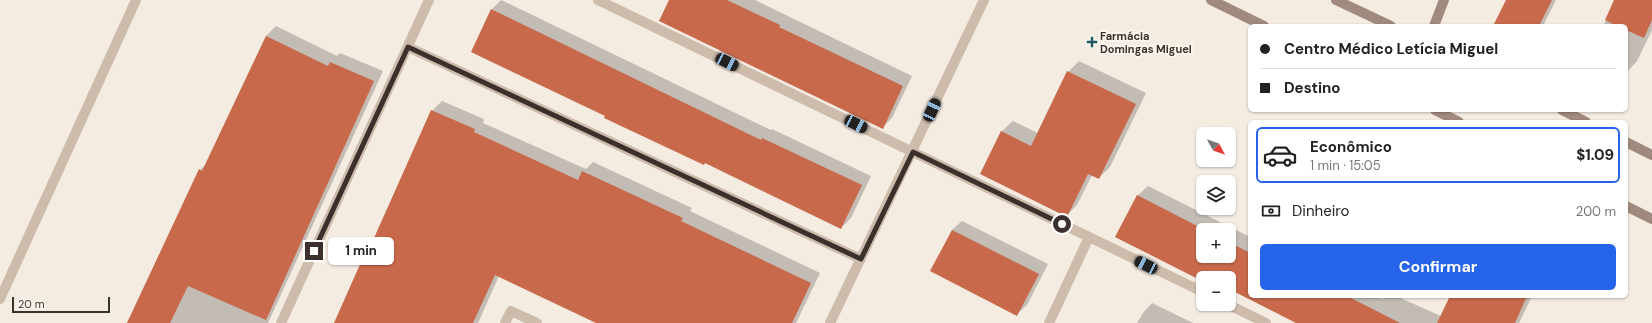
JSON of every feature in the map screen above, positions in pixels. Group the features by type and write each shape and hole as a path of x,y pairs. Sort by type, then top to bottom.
{"street":[{"path":"0,299 136,0"},
{"path":"281,323 429,0"},
{"path":"598,0 1196,289"},
{"path":"830,323 913,152 984,0"},
{"path":"1211,0 1260,24"},
{"path":"1336,0 1387,24"},
{"path":"1435,24 1444,0"},
{"path":"408,47 861,259"},
{"path":"1440,112 1455,120"},
{"path":"1566,112 1582,120"},
{"path":"1628,143 1652,155"},
{"path":"1628,207 1652,219"},
{"path":"1049,323 1089,237"},
{"path":"1236,308 1266,323"},
{"path":"505,323 511,311 537,323"}],"building":[{"path":"669,0 727,0 780,25 779,27 903,86 883,129 659,21"},
{"path":"1506,0 1552,0 1540,24 1494,24"},
{"path":"1614,0 1652,0 1652,20 1644,38 1628,31 1628,24 1613,24 1605,20"},
{"path":"491,9 761,140 762,138 862,185 841,229 705,163 704,165 604,118 605,116 471,52"},
{"path":"266,36 328,66 330,62 374,81 266,320 188,286 170,323 127,323 199,169 202,171"},
{"path":"1067,71 1136,104 1099,179 1088,174 1067,217 980,174 1001,131 1031,146"},
{"path":"431,110 475,129 474,132 578,180 582,171 683,218 681,221 811,283 792,323 596,323 495,275 473,323 334,323 369,244 371,245"},
{"path":"1137,195 1196,225 1196,263 1236,263 1236,246 1248,252 1248,298 1351,298 1400,323 1296,323 1236,293 1236,271 1196,271 1196,278 1115,237"},
{"path":"952,230 1039,274 1017,316 930,271"},
{"path":"1449,298 1526,298 1515,323 1437,323"}],"place":[{"name":"Farmácia Domingas Miguel","path":"1092,42"}],"route":[{"path":"314,251 408,47 861,259 913,152 1062,224"}]}
